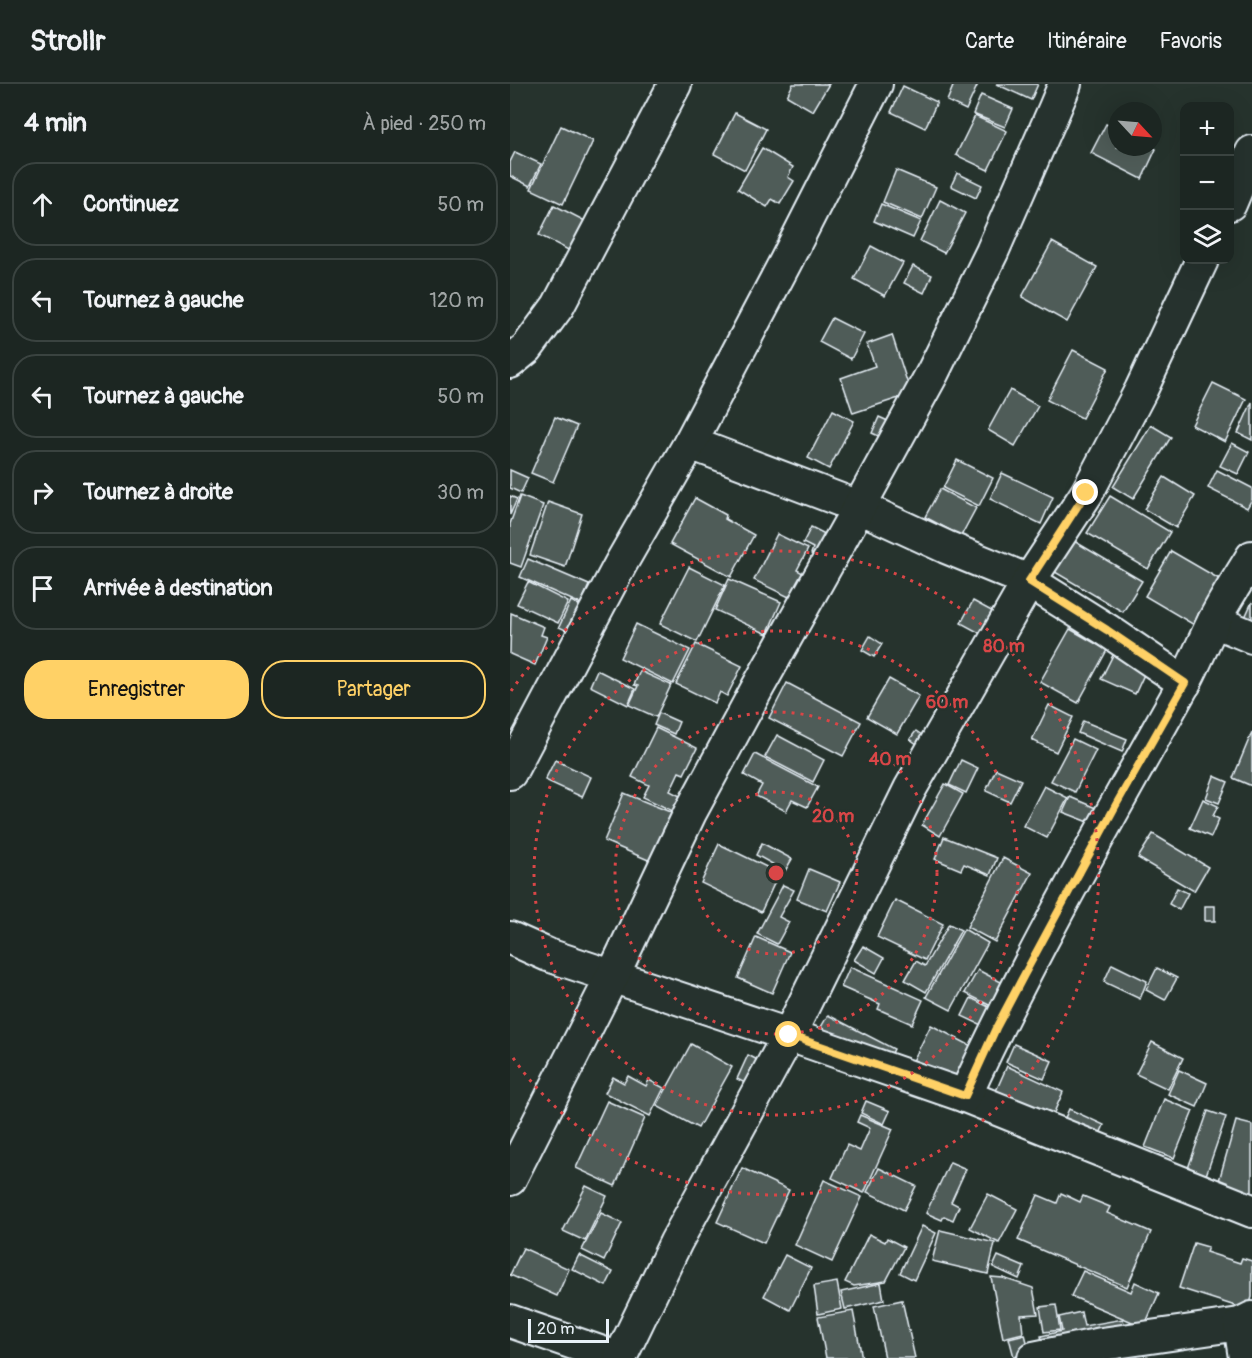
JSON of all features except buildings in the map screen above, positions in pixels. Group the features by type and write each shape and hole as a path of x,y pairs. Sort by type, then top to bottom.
{"street":[{"path":"510,362 526,348 558,306 675,84"},
{"path":"510,773 620,565 690,443 876,84"},
{"path":"510,1179 612,977 690,813 933,372 992,252 1065,84"},
{"path":"1234,195 1252,152"},
{"path":"510,1321 618,1358 676,1242 789,1035 910,789 1029,581 1086,493 1141,390 1200,264"},
{"path":"690,443 859,507 946,547 1029,581 1185,683"},
{"path":"965,1096 996,1028 1024,975 1185,683 1214,621 1252,556"},
{"path":"1214,621 1252,637"},
{"path":"510,938 548,955 965,1096 1252,1212"},
{"path":"1035,1358 1102,1344 1248,1322 1245,1358"}],"route":[{"path":"789,1035 965,1096 996,1028 1024,975 1185,683 1029,581 1086,493"}]}
